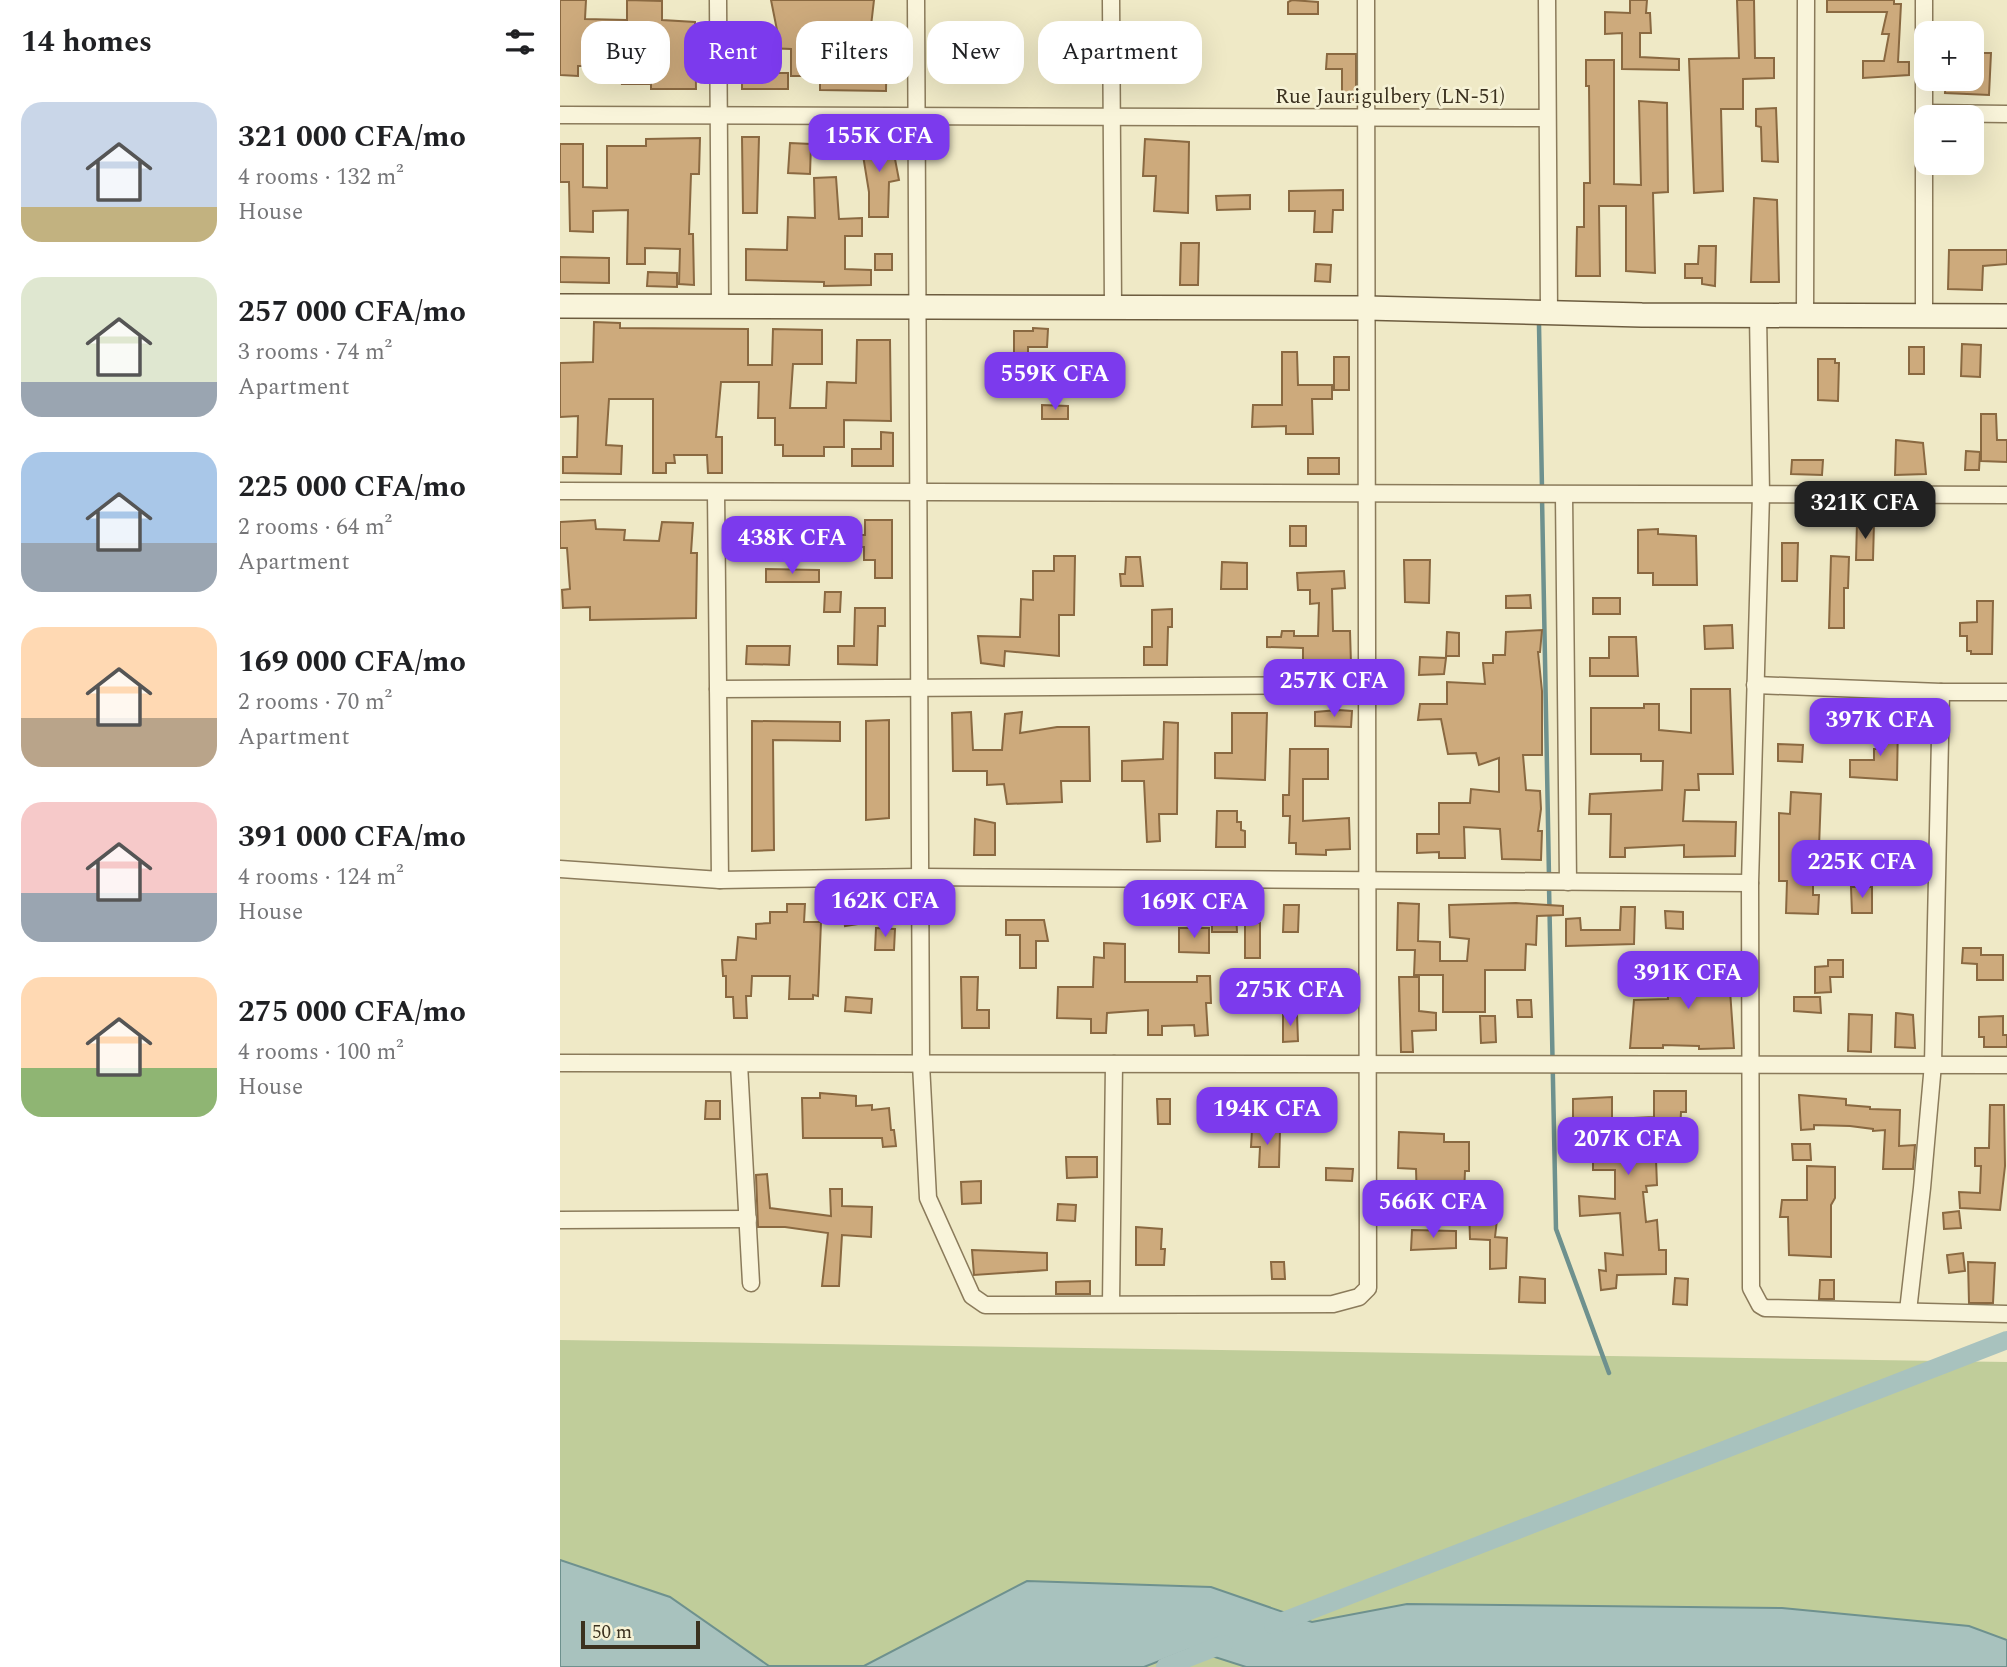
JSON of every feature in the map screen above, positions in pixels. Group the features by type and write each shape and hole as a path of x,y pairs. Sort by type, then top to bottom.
{"street":[{"path":"718,0 720,306"},
{"path":"916,0 921,1064 928,1198 972,1296 985,1305 1333,1304 1359,1297 1368,1288 1366,0"},
{"path":"1111,0 1113,307"},
{"path":"1547,0 1549,313"},
{"path":"1805,315 1806,0"},
{"path":"1924,0 1924,105"},
{"path":"1984,114 2007,114"},
{"name":"Rue Jaurigulbery (LN-51)","path":"560,115 1547,118"},
{"path":"1924,175 1924,315"},
{"path":"560,306 1367,308 1549,313 2007,316"},
{"path":"1758,315 1761,494 1750,883 1751,1288 1754,1297 1765,1308 2007,1314"},
{"path":"560,491 2007,495"},
{"path":"716,492 720,880"},
{"path":"1564,495 1568,882"},
{"path":"718,689 1367,685"},
{"path":"1755,685 2007,692"},
{"path":"1908,1311 1933,1064 1941,692"},
{"path":"560,869 720,880 920,877 1750,883"},
{"path":"560,1063 2007,1065"},
{"path":"739,1064 751,1283"},
{"path":"1111,1304 1114,1064"},
{"path":"560,1220 748,1219"}],"green space":[{"path":"560,1340 2007,1362 2007,1667 560,1667"}],"water":[{"path":"560,1560 670,1597 769,1666 864,1666 1027,1581 1211,1587 1312,1622 1407,1604 1782,1608 1969,1626 2007,1640 2007,1667 1246,1667 1190,1649 1144,1667 560,1667"}],"building":[{"path":"560,0 586,0 585,19 627,20 627,0 662,1 662,20 684,21 684,84 696,84 696,89 651,89 651,84 670,84 670,21 581,21 581,66 578,66 578,76 560,75"},
{"path":"771,0 874,0 872,21 796,21 796,76 791,76 791,49 782,49 782,21 775,21"},
{"path":"1630,0 1647,0 1646,13 1650,13 1651,33 1640,33 1640,57 1679,59 1679,70 1622,69 1622,33 1605,34 1605,12 1630,13"},
{"path":"1737,0 1754,0 1755,58 1774,58 1774,78 1743,79 1743,109 1721,109 1723,191 1694,193 1689,59 1739,58"},
{"path":"1827,0 1894,0 1894,4 1901,4 1898,62 1909,62 1909,75 1863,78 1863,61 1884,61 1889,34 1882,34 1887,12 1827,12"},
{"path":"1288,2 1318,2 1318,14 1288,14"},
{"path":"1984,53 1991,53 1989,95 1945,93 1984,91"},
{"path":"1327,54 1356,54 1356,100 1342,100 1342,69 1326,69"},
{"path":"1586,60 1614,60 1614,184 1641,185 1639,101 1667,103 1668,192 1653,193 1655,273 1626,271 1626,206 1599,206 1600,276 1576,276 1577,227 1584,227 1584,183 1590,183 1589,86 1586,86"},
{"path":"782,73 788,73 788,89 742,89 742,84 782,84"},
{"path":"820,84 886,84 886,91 820,90"},
{"path":"1776,108 1778,162 1762,161 1761,127 1756,126 1756,109"},
{"path":"742,137 759,137 757,213 743,213"},
{"path":"700,138 699,174 691,174 689,234 693,234 694,285 679,284 680,249 645,248 645,264 627,264 628,210 593,211 593,232 570,231 569,182 560,182 560,144 583,144 583,187 607,188 607,146 646,146 646,139"},
{"path":"891,138 899,180 889,182 888,217 869,217 869,192 861,143"},
{"path":"1145,139 1189,142 1188,213 1154,211 1156,176 1143,176"},
{"path":"790,143 811,144 810,174 788,173"},
{"path":"836,177 839,219 862,218 862,236 845,236 845,269 871,270 871,285 824,286 824,282 746,280 746,249 787,250 788,217 815,218 814,178"},
{"path":"1343,190 1343,210 1333,210 1332,232 1314,232 1315,211 1289,211 1289,191"},
{"path":"1250,195 1250,209 1217,210 1216,196"},
{"path":"1754,198 1777,200 1779,282 1751,282"},
{"path":"1181,243 1199,243 1198,285 1180,285"},
{"path":"1699,246 1716,246 1715,286 1702,284 1702,278 1685,278 1685,264 1698,264"},
{"path":"1949,250 2007,250 2007,264 1983,266 1982,290 1948,289"},
{"path":"875,254 892,254 892,270 875,270"},
{"path":"560,257 609,258 609,283 560,282"},
{"path":"1316,264 1331,265 1330,282 1315,281"},
{"path":"648,272 677,273 677,287 647,286"},
{"path":"594,322 620,323 620,328 748,329 748,365 772,365 773,329 822,330 822,364 793,364 790,408 826,408 827,382 856,383 857,340 890,340 891,421 844,420 844,447 824,447 824,456 783,456 783,445 775,445 775,418 758,418 759,382 721,382 716,437 722,437 722,473 708,473 707,455 674,455 675,463 666,463 666,473 653,473 653,399 609,399 606,445 622,446 621,474 563,473 563,457 577,457 578,416 560,417 560,363 593,362"},
{"path":"1033,328 1048,329 1047,347 1028,347 1028,353 1014,353 1014,331 1033,331"},
{"path":"1962,344 1981,345 1980,377 1961,376"},
{"path":"1909,347 1924,347 1924,374 1909,374"},
{"path":"1282,352 1297,352 1298,385 1332,385 1332,399 1312,399 1313,434 1286,434 1286,426 1252,427 1253,405 1282,405"},
{"path":"1334,357 1349,357 1349,390 1334,390"},
{"path":"1818,359 1835,359 1835,363 1839,363 1838,401 1818,400"},
{"path":"1042,405 1068,406 1068,419 1042,419"},
{"path":"1981,414 1996,414 1997,440 2007,440 2007,462 1981,461"},
{"path":"881,432 893,433 893,466 852,466 852,449 881,449"},
{"path":"1896,440 1923,443 1926,474 1895,475"},
{"path":"1966,451 1980,452 1979,470 1965,470"},
{"path":"1308,458 1339,458 1339,474 1308,474"},
{"path":"1792,460 1823,460 1822,475 1791,474"},
{"path":"745,518 838,518 837,535 865,535 865,520 892,520 892,578 875,578 875,560 864,560 864,547 810,547 810,532 744,531"},
{"path":"595,520 596,529 625,530 624,540 659,541 662,522 693,523 691,553 697,553 696,618 590,620 590,607 563,608 562,590 570,589 567,548 560,548 560,522"},
{"path":"1857,522 1874,522 1873,560 1856,560"},
{"path":"1290,526 1306,526 1306,546 1290,546"},
{"path":"1658,529 1658,534 1696,536 1697,585 1653,585 1653,573 1638,573 1638,530"},
{"path":"1782,543 1798,543 1797,581 1782,581"},
{"path":"1054,556 1075,556 1074,615 1059,615 1059,656 1005,651 1004,666 981,663 978,636 1020,637 1021,599 1033,600 1033,571 1054,571"},
{"path":"1831,556 1849,557 1848,588 1844,588 1844,628 1829,628"},
{"path":"1126,557 1140,557 1143,586 1121,586 1120,574 1125,574"},
{"path":"1404,560 1430,560 1429,603 1405,602"},
{"path":"1222,562 1247,563 1247,589 1221,589"},
{"path":"766,569 819,570 819,582 766,582"},
{"path":"1344,571 1345,588 1332,589 1333,631 1350,631 1351,664 1303,666 1303,648 1267,647 1267,637 1281,637 1282,631 1294,631 1294,636 1318,636 1319,603 1310,604 1310,590 1298,590 1297,573"},
{"path":"825,592 841,592 840,612 824,612"},
{"path":"1530,595 1531,608 1506,608 1506,596"},
{"path":"1593,598 1620,598 1620,614 1593,614"},
{"path":"1977,601 1993,601 1992,654 1971,654 1971,651 1967,651 1967,636 1960,636 1960,623 1977,622"},
{"path":"855,608 885,608 885,626 878,626 877,665 838,664 838,646 854,646"},
{"path":"1172,609 1172,627 1168,627 1167,665 1144,665 1144,647 1152,647 1152,610"},
{"path":"1732,625 1733,648 1705,649 1704,626"},
{"path":"1542,630 1538,652 1542,691 1542,755 1523,755 1526,790 1540,791 1538,831 1542,831 1541,860 1502,859 1500,829 1464,827 1465,858 1439,858 1439,852 1417,853 1417,834 1439,834 1439,803 1470,803 1471,789 1499,792 1499,758 1479,765 1476,753 1448,754 1441,719 1418,720 1420,704 1447,704 1447,682 1485,684 1483,663 1493,663 1493,655 1505,655 1506,632"},
{"path":"1447,632 1459,633 1459,656 1446,656"},
{"path":"1609,637 1636,637 1638,676 1590,676 1590,658 1609,658"},
{"path":"747,646 790,646 789,665 746,664"},
{"path":"1420,657 1446,658 1444,674 1419,675"},
{"path":"1691,689 1730,689 1733,774 1698,774 1699,790 1685,790 1683,821 1736,822 1735,856 1684,857 1684,845 1625,848 1625,857 1610,857 1611,814 1589,814 1590,794 1662,790 1663,761 1641,761 1641,754 1591,754 1591,708 1644,708 1644,704 1659,704 1659,730 1691,733"},
{"path":"1352,711 1351,727 1315,726 1315,712"},
{"path":"971,712 973,750 1002,750 1005,714 1022,712 1020,733 1057,727 1089,727 1090,781 1061,781 1062,802 1007,804 1004,784 987,785 987,771 953,771 952,713"},
{"path":"1232,713 1267,713 1265,780 1215,778 1215,753 1232,753"},
{"path":"889,720 889,818 866,820 866,721"},
{"path":"752,721 840,722 840,741 773,740 774,850 752,851"},
{"path":"1884,721 1898,722 1897,780 1850,777 1850,760 1874,760 1874,749 1884,749"},
{"path":"1164,722 1178,723 1177,814 1159,814 1160,841 1147,842 1144,781 1122,781 1122,761 1163,759"},
{"path":"1778,744 1803,745 1802,762 1778,761"},
{"path":"1290,749 1328,749 1328,779 1303,779 1303,821 1349,818 1350,849 1326,850 1326,855 1296,854 1296,843 1289,843 1290,816 1283,816 1283,795 1289,795"},
{"path":"1791,792 1821,794 1819,847 1813,847 1813,895 1819,895 1818,914 1786,913 1787,881 1779,881 1779,813 1790,814"},
{"path":"1217,811 1237,811 1237,822 1241,822 1241,830 1245,831 1245,847 1216,847"},
{"path":"975,819 995,823 995,855 974,855"},
{"path":"1851,887 1872,887 1872,913 1852,913"},
{"path":"868,900 871,922 845,926 842,904"},
{"path":"1398,903 1419,904 1418,941 1440,942 1440,961 1467,961 1469,939 1450,937 1449,905 1516,903 1563,906 1563,915 1537,916 1536,945 1526,944 1525,970 1485,970 1485,1012 1443,1012 1443,975 1414,975 1415,950 1397,950"},
{"path":"787,904 805,904 804,922 821,922 818,996 813,995 813,999 789,999 790,976 752,976 751,996 746,996 747,1018 734,1018 733,997 726,997 726,976 723,976 722,960 736,960 738,937 756,939 756,924 770,923 770,912 787,912"},
{"path":"1284,905 1299,905 1298,932 1283,932"},
{"path":"1621,907 1635,907 1634,944 1566,946 1566,919 1580,918 1581,930 1620,930"},
{"path":"1226,909 1226,912 1236,912 1237,932 1212,932 1212,910"},
{"path":"1665,911 1683,912 1683,929 1666,928"},
{"path":"1006,920 1044,920 1048,941 1036,941 1036,968 1020,968 1020,935 1006,935"},
{"path":"1245,923 1260,923 1260,958 1245,958"},
{"path":"876,928 895,929 894,950 875,950"},
{"path":"1179,928 1209,928 1209,953 1179,952"},
{"path":"1104,943 1125,944 1125,982 1197,982 1197,976 1210,976 1211,1003 1206,1003 1208,1035 1195,1036 1194,1025 1162,1026 1162,1035 1148,1035 1148,1010 1107,1013 1106,1033 1091,1033 1091,1019 1057,1018 1058,987 1093,987 1094,957 1104,958"},
{"path":"1963,948 1981,948 1981,955 2003,955 2003,980 1977,980 1977,964 1962,963"},
{"path":"1828,960 1843,960 1843,977 1830,977 1831,992 1815,993 1815,967 1828,966"},
{"path":"1666,966 1734,967 1734,990 1730,990 1734,1048 1699,1049 1699,1046 1663,1045 1663,1048 1630,1048 1634,1000 1668,999"},
{"path":"961,977 978,977 977,1010 989,1010 989,1028 962,1028"},
{"path":"1399,977 1419,977 1419,1011 1436,1013 1436,1030 1412,1031 1413,1052 1401,1052"},
{"path":"1318,979 1343,980 1343,993 1337,993 1337,1011 1286,1010 1286,996 1318,997"},
{"path":"846,997 872,999 871,1013 845,1011"},
{"path":"1794,997 1820,997 1821,1013 1794,1011"},
{"path":"1517,1000 1531,1000 1532,1017 1518,1017"},
{"path":"1896,1013 1913,1015 1915,1048 1895,1047"},
{"path":"1283,1014 1297,1014 1298,1041 1283,1042"},
{"path":"1849,1014 1872,1015 1871,1052 1848,1051"},
{"path":"1480,1016 1495,1016 1496,1042 1481,1043"},
{"path":"2003,1016 2003,1035 2007,1035 2007,1047 1984,1047 1984,1037 1979,1037 1979,1017"},
{"path":"1654,1091 1686,1091 1686,1112 1681,1112 1680,1131 1655,1133 1657,1185 1646,1186 1647,1192 1643,1192 1646,1222 1657,1220 1659,1250 1666,1250 1666,1274 1617,1275 1616,1288 1601,1290 1599,1270 1606,1271 1605,1253 1623,1255 1620,1213 1580,1216 1579,1196 1615,1199 1615,1170 1593,1170 1593,1133 1573,1134 1573,1099 1612,1097 1612,1119 1654,1117"},
{"path":"820,1093 856,1096 856,1106 872,1105 872,1110 889,1108 896,1146 883,1147 882,1138 803,1138 802,1098 820,1098"},
{"path":"1799,1095 1846,1099 1846,1105 1870,1109 1900,1110 1899,1146 1915,1145 1913,1169 1883,1169 1885,1130 1814,1125 1814,1129 1801,1130"},
{"path":"1157,1099 1170,1099 1170,1124 1158,1124"},
{"path":"706,1101 720,1101 720,1119 705,1119"},
{"path":"1244,1105 1258,1106 1257,1123 1243,1123"},
{"path":"1990,1105 2004,1105 2005,1166 2000,1210 1960,1208 1959,1192 1980,1193 1981,1166 1975,1166 1975,1148 1989,1148"},
{"path":"1252,1129 1280,1130 1279,1167 1259,1167 1260,1147 1251,1147"},
{"path":"1399,1132 1444,1134 1444,1142 1469,1142 1469,1171 1465,1171 1464,1194 1437,1197 1437,1201 1417,1202 1416,1169 1398,1168"},
{"path":"1792,1144 1810,1144 1811,1160 1793,1160"},
{"path":"1066,1157 1097,1157 1097,1177 1067,1178"},
{"path":"1807,1166 1835,1167 1835,1198 1831,1205 1831,1257 1789,1255 1788,1217 1780,1217 1782,1200 1807,1200"},
{"path":"1326,1168 1353,1169 1352,1181 1326,1180"},
{"path":"767,1174 770,1208 831,1216 830,1189 842,1189 842,1206 872,1207 871,1237 842,1235 839,1286 822,1286 828,1233 785,1227 758,1227 756,1175"},
{"path":"981,1181 981,1203 962,1204 961,1182"},
{"path":"1058,1204 1076,1205 1075,1221 1057,1220"},
{"path":"1469,1210 1498,1211 1495,1237 1507,1238 1506,1268 1490,1269 1490,1240 1470,1239"},
{"path":"1959,1211 1961,1228 1944,1229 1943,1213"},
{"path":"1136,1227 1162,1229 1161,1249 1165,1249 1164,1265 1136,1265"},
{"path":"1412,1230 1456,1231 1456,1248 1411,1250"},
{"path":"972,1250 1047,1253 1047,1270 974,1275"},
{"path":"1963,1253 1965,1271 1949,1273 1947,1255"},
{"path":"1271,1262 1284,1262 1285,1279 1272,1279"},
{"path":"1968,1262 1995,1263 1993,1303 1969,1303"},
{"path":"1520,1277 1545,1279 1545,1303 1519,1302"},
{"path":"1675,1278 1688,1279 1687,1305 1673,1304"},
{"path":"1820,1280 1834,1280 1834,1299 1819,1299"},
{"path":"1090,1281 1090,1294 1056,1294 1056,1282"}],"waterway":[{"path":"1539,325 1542,489"},
{"path":"1542,497 1549,877"},
{"path":"1549,886 1556,1229 1609,1373"},
{"path":"1273,1625 2007,1340"},
{"path":"1165,1667 1224,1644"}]}
